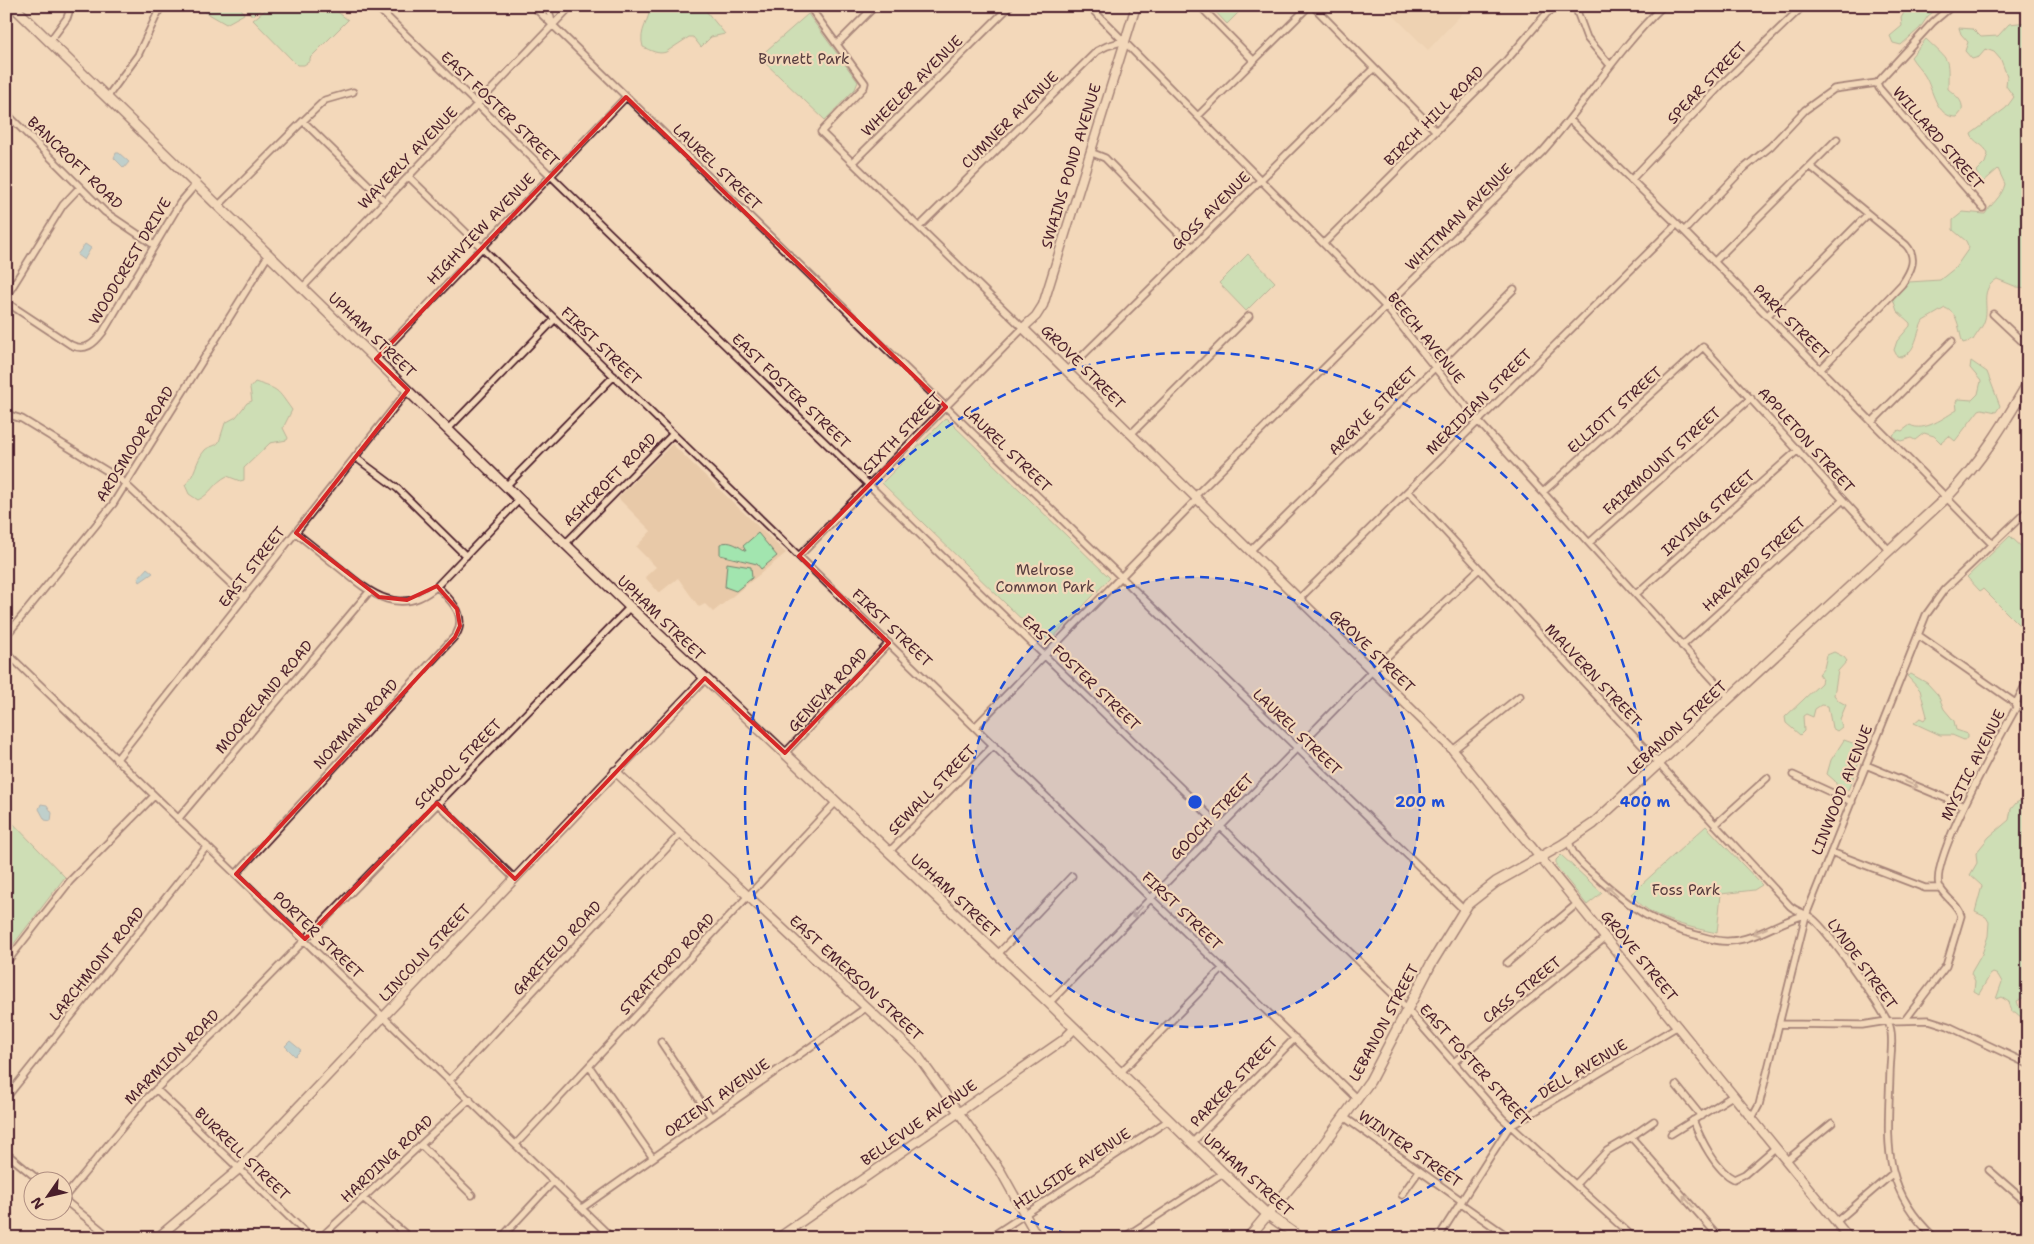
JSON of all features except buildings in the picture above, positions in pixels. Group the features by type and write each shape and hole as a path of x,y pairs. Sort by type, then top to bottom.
{"main road":[{"name":"UPHAM STREET","path":"13,6 108,96 630,607 1075,1028 1223,1173 1268,1215 1301,1238"},
{"name":"LEBANON STREET","path":"1248,1238 1268,1215 1357,1099 1380,1062 1407,1008 1464,910 1482,891 1569,841 1603,815 1947,497 1971,472 1993,442 2028,382"}],"street":[{"path":"50,41 68,18 70,6"},
{"path":"108,96 138,55 161,6"},
{"name":"EAST FOSTER STREET","path":"376,6 1407,1008 1511,1126 1634,1238"},
{"name":"LAUREL STREET","path":"533,6 1464,910"},
{"path":"548,6 553,25"},
{"name":"WAVERLY AVENUE","path":"303,287 571,6"},
{"path":"809,6 838,44 875,6"},
{"name":"WHEELER AVENUE","path":"853,162 1010,6"},
{"name":"BEECH AVENUE","path":"1089,6 1386,307 1478,421 1730,698"},
{"name":"SWAINS POND AVENUE","path":"1024,328 1036,316 1043,305 1136,6"},
{"path":"1200,6 1254,61"},
{"path":"1198,116 1311,6 1436,131"},
{"name":"BIRCH HILL ROAD","path":"1324,243 1505,62 1542,18 1551,10 1560,6"},
{"path":"1575,6 1587,38 1610,65"},
{"name":"WHITMAN AVENUE","path":"975,727 1046,656 1196,498 1544,151 1570,120 1632,37 1663,6"},
{"name":"SPEAR STREET","path":"1631,180 1722,84 1803,6"},
{"path":"1684,231 1743,169 1805,110 1832,90 1877,83 1933,22 1952,6"},
{"name":"CUMNER AVENUE","path":"919,227 1097,51 1124,41"},
{"name":"GROVE STREET","path":"838,44 866,83 822,132 1453,750 1849,1238"},
{"name":"GOSS AVENUE","path":"1068,371 1374,68"},
{"name":"WILLARD STREET","path":"1877,83 1879,88 1983,208"},
{"path":"219,205 325,100 353,92"},
{"name":"HIGHVIEW AVENUE","path":"376,359 626,97"},
{"name":"BANCROFT ROAD","path":"6,113 79,188 113,218 154,245"},
{"name":"PARK STREET","path":"1570,120 1684,231 1992,544"},
{"path":"303,121 385,201"},
{"path":"1714,262 1837,139"},
{"path":"1090,152 1104,158 1192,248"},
{"path":"1810,166 1906,245 1913,258 1911,269 1902,284 1820,370"},
{"name":"FIRST STREET","path":"408,176 1357,1099"},
{"name":"WOODCREST DRIVE","path":"6,302 71,345 85,348 96,341 103,332 182,200 197,183"},
{"path":"6,297 62,207 79,188"},
{"path":"1767,316 1868,214"},
{"name":"MERIDIAN STREET","path":"1299,599 1677,224"},
{"name":"ARDSMOOR ROAD","path":"6,636 98,523 125,484 269,254"},
{"name":"ARGYLE STREET","path":"1250,551 1514,289"},
{"path":"1994,314 2028,347"},
{"path":"1131,434 1249,316"},
{"path":"448,429 556,319"},
{"name":"SIXTH STREET","path":"799,556 1024,328"},
{"path":"1872,422 1952,341"},
{"name":"APPLETON STREET","path":"1703,346 1889,550"},
{"name":"ELLIOTT STREET","path":"1543,492 1703,346"},
{"path":"506,486 614,376"},
{"name":"EAST STREET","path":"116,760 408,390"},
{"name":"FAIRMOUNT STREET","path":"1589,544 1751,398"},
{"path":"6,414 22,419 125,484 245,597"},
{"name":"ASHCROFT ROAD","path":"565,544 673,434"},
{"name":"IRVING STREET","path":"1636,594 1798,450"},
{"path":"355,456 398,489 466,556"},
{"name":"MALVERN STREET","path":"1408,490 1790,906 1806,915"},
{"path":"296,532 369,592 385,599 407,600 423,596 437,586 520,499"},
{"name":"HARVARD STREET","path":"1682,646 1843,500"},
{"name":"LINWOOD AVENUE","path":"1752,1118 1760,1105 1806,915 1918,635 1931,607 1940,594 2028,510"},
{"name":"GOOCH STREET","path":"1049,1004 1372,671 1479,569"},
{"name":"NORMAN ROAD","path":"236,874 456,635 460,623 459,613 437,586"},
{"name":"MOORELAND ROAD","path":"178,819 369,592"},
{"name":"SCHOOL STREET","path":"305,939 630,607"},
{"path":"1918,635 2028,712"},
{"name":"GENEVA ROAD","path":"785,754 889,643"},
{"name":"PORTER STREET","path":"6,652 116,760 305,939 612,1238"},
{"name":"LINCOLN STREET","path":"157,1238 239,1169 705,678"},
{"name":"MYSTIC AVENUE","path":"1941,888 1940,873 1964,806 2028,680"},
{"path":"1453,750 1520,696"},
{"name":"SEWALL STREET","path":"889,852 994,745"},
{"path":"1866,765 1964,806"},
{"name":"EAST EMERSON STREET","path":"615,771 918,1056 1004,1177 1038,1238"},
{"path":"1793,775 1852,802"},
{"path":"1715,825 1767,778"},
{"path":"6,963 69,883 154,796"},
{"name":"STRATFORD ROAD","path":"516,1144 836,802"},
{"path":"437,803 514,879"},
{"name":"GARFIELD ROAD","path":"450,1080 681,834"},
{"name":"LYNDE STREET","path":"1569,841 1573,855 1622,900 1646,916 1671,928 1714,939 1732,941 1790,918 1806,915 1817,922 1868,991 1887,1021 1891,1031 1888,1140 1892,1174 1912,1210 1935,1238"},
{"name":"LARCHMONT ROAD","path":"6,1098 207,846"},
{"path":"1831,852 1926,888 1941,888 1960,911 1961,920 1946,966 1905,1020"},
{"path":"997,954 1072,876"},
{"path":"1507,964 1578,903"},
{"name":"CASS STREET","path":"1454,1062 1606,937"},
{"name":"MARMION ROAD","path":"72,1187 156,1089 204,1044 305,939"},
{"path":"1120,1073 1223,968"},
{"name":"ORIENT AVENUE","path":"582,1208 867,1007"},
{"path":"1780,1024 1862,1025 1887,1021 1929,1020 1943,1024 2028,1064"},
{"name":"DELL AVENUE","path":"1438,1238 1511,1126 1678,1026"},
{"name":"BELLEVUE AVENUE","path":"778,1238 1063,1040 1075,1028"},
{"name":"PARKER STREET","path":"1192,1143 1295,1038"},
{"path":"661,1042 711,1117"},
{"path":"589,1066 653,1158"},
{"path":"1676,1085 1701,1116"},
{"name":"BURRELL STREET","path":"156,1089 311,1238"},
{"path":"1671,1134 1734,1094"},
{"name":"HARDING ROAD","path":"320,1238 470,1099"},
{"name":"WINTER STREET","path":"1344,1117 1510,1238"},
{"name":"HILLSIDE AVENUE","path":"989,1238 1168,1120"},
{"path":"1694,1120 1704,1144 1723,1170 1734,1179 1742,1176 1776,1147"},
{"path":"1576,1184 1607,1151 1654,1122"},
{"path":"1787,1160 1832,1123"},
{"path":"1631,1137 1720,1238"},
{"path":"420,1145 472,1195"},
{"path":"6,1153 30,1172"},
{"path":"1989,1170 2028,1204"},
{"path":"1402,1195 1419,1171"},
{"path":"1123,1238 1223,1173"},
{"path":"1836,1222 1892,1174"},
{"path":"502,1238 554,1181"},
{"path":"363,1198 410,1238"},
{"path":"72,1206 111,1238"}],"highlighted area":[{"path":"626,97 946,407 799,556 889,643 785,753 705,678 515,879 437,803 305,939 236,874 455,637 460,626 457,609 437,586 407,600 379,597 296,533 408,390 376,359"}],"shaded area":[{"path":"1384,6 1469,6 1428,50"},
{"path":"672,444 786,553 713,612 705,604 699,607 678,578 659,593 645,577 656,567 636,547 651,531 618,498"}],"green space":[{"path":"195,6 240,6 244,14 226,24"},
{"path":"245,6 265,6 252,16"},
{"path":"270,6 330,6 348,20 310,58 310,61 304,65 297,65 253,20"},
{"path":"650,6 702,6 725,34 711,37 701,47 693,37 689,37 666,52 651,51 643,47 642,41"},
{"path":"1210,6 1245,6 1227,24"},
{"path":"1903,6 1941,6 1928,16 1920,28 1901,45 1893,43 1890,36 1902,26 1901,18 1906,9"},
{"name":"Burnett Park","path":"808,14 858,82 855,89 825,120 759,57"},
{"path":"2028,22 2028,288 2017,287 1997,279 1991,283 1986,293 1985,319 1973,340 1963,343 1956,319 1945,308 1923,321 1913,347 1906,355 1897,356 1894,350 1897,341 1910,326 1910,323 1897,311 1893,299 1909,282 1940,280 1955,268 1969,248 1966,241 1953,230 1953,220 1963,212 1985,214 1999,197 2005,184 1998,169 1982,183 1976,172 1985,163 1988,154 1974,140 1971,134 2006,108 2014,97 2006,86 2007,76 2001,60 1994,52 1986,49 1979,57 1972,59 1965,51 1968,42 1961,34 1959,28 1973,29 1981,37 1998,36 2009,24"},
{"path":"1926,39 1940,52 1948,65 1948,89 1962,104 1962,111 1957,117 1944,113 1940,108 1925,76 1911,57"},
{"path":"1248,254 1275,282 1246,311 1219,283"},
{"path":"1971,361 1987,372 2000,406 1996,412 1979,410 1955,441 1949,436 1941,443 1934,436 1924,433 1915,440 1911,438 1901,441 1896,439 1893,435 1899,430 1902,431 1910,425 1916,427 1928,426 1957,410 1956,401 1959,399 1972,400 1978,394 1981,381 1970,368"},
{"path":"255,382 277,391 292,410 283,428 288,438 287,440 270,443 244,468 244,480 240,481 227,476 198,500 189,494 185,485 205,450 219,442 225,423 236,417 247,403 252,401 250,388"},
{"name":"Melrose Common Park","path":"946,418 1110,578 1047,644 882,483"},
{"path":"758,533 777,556 761,569 757,564 720,555 720,544 727,542 746,551 743,546"},
{"path":"2010,536 2028,553 2028,634 1983,589 1980,591 1967,577"},
{"path":"727,563 751,567 752,578 736,591 725,587"},
{"path":"1834,652 1844,657 1847,661 1838,671 1834,695 1846,705 1840,719 1842,727 1837,731 1832,728 1828,706 1821,705 1815,709 1813,717 1806,714 1803,716 1804,731 1800,735 1786,723 1785,717 1821,683 1822,678 1819,674 1824,668 1827,655"},
{"path":"1911,674 1927,683 1938,695 1944,709 1954,721 1956,730 1968,734 1968,738 1964,740 1952,735 1940,735 1914,723 1920,718 1924,720 1927,716 1920,690 1907,676"},
{"path":"1844,740 1864,747 1848,790 1845,792 1838,789 1835,781 1827,774 1831,760"},
{"path":"2028,796 2028,999 2023,998 2017,1001 2021,1013 2028,1014 2028,1023 2015,1012 2012,1012 2009,1002 2001,997 1996,999 2002,982 1998,975 1993,973 1990,975 1979,994 1974,991 1975,981 1971,973 1982,954 1988,936 1989,922 1986,917 1975,912 1982,886 1970,875 1977,863 1976,853 1989,837 2009,820 2011,809 2016,803"},
{"path":"6,816 65,877 6,954"},
{"name":"Foss Park","path":"1706,826 1762,885 1754,890 1721,894 1717,933 1682,925 1658,916 1639,903 1631,894"},
{"path":"1561,855 1602,893 1587,905 1556,866 1556,860"}],"water":[{"path":"116,153 119,153 129,162 124,168 114,158"},
{"path":"85,244 91,248 84,260 77,255"},
{"path":"147,568 153,573 140,582 138,578"},
{"path":"41,804 47,805 52,813 51,821 45,820 39,809"},
{"path":"290,1041 301,1050 295,1056 285,1046"}]}
